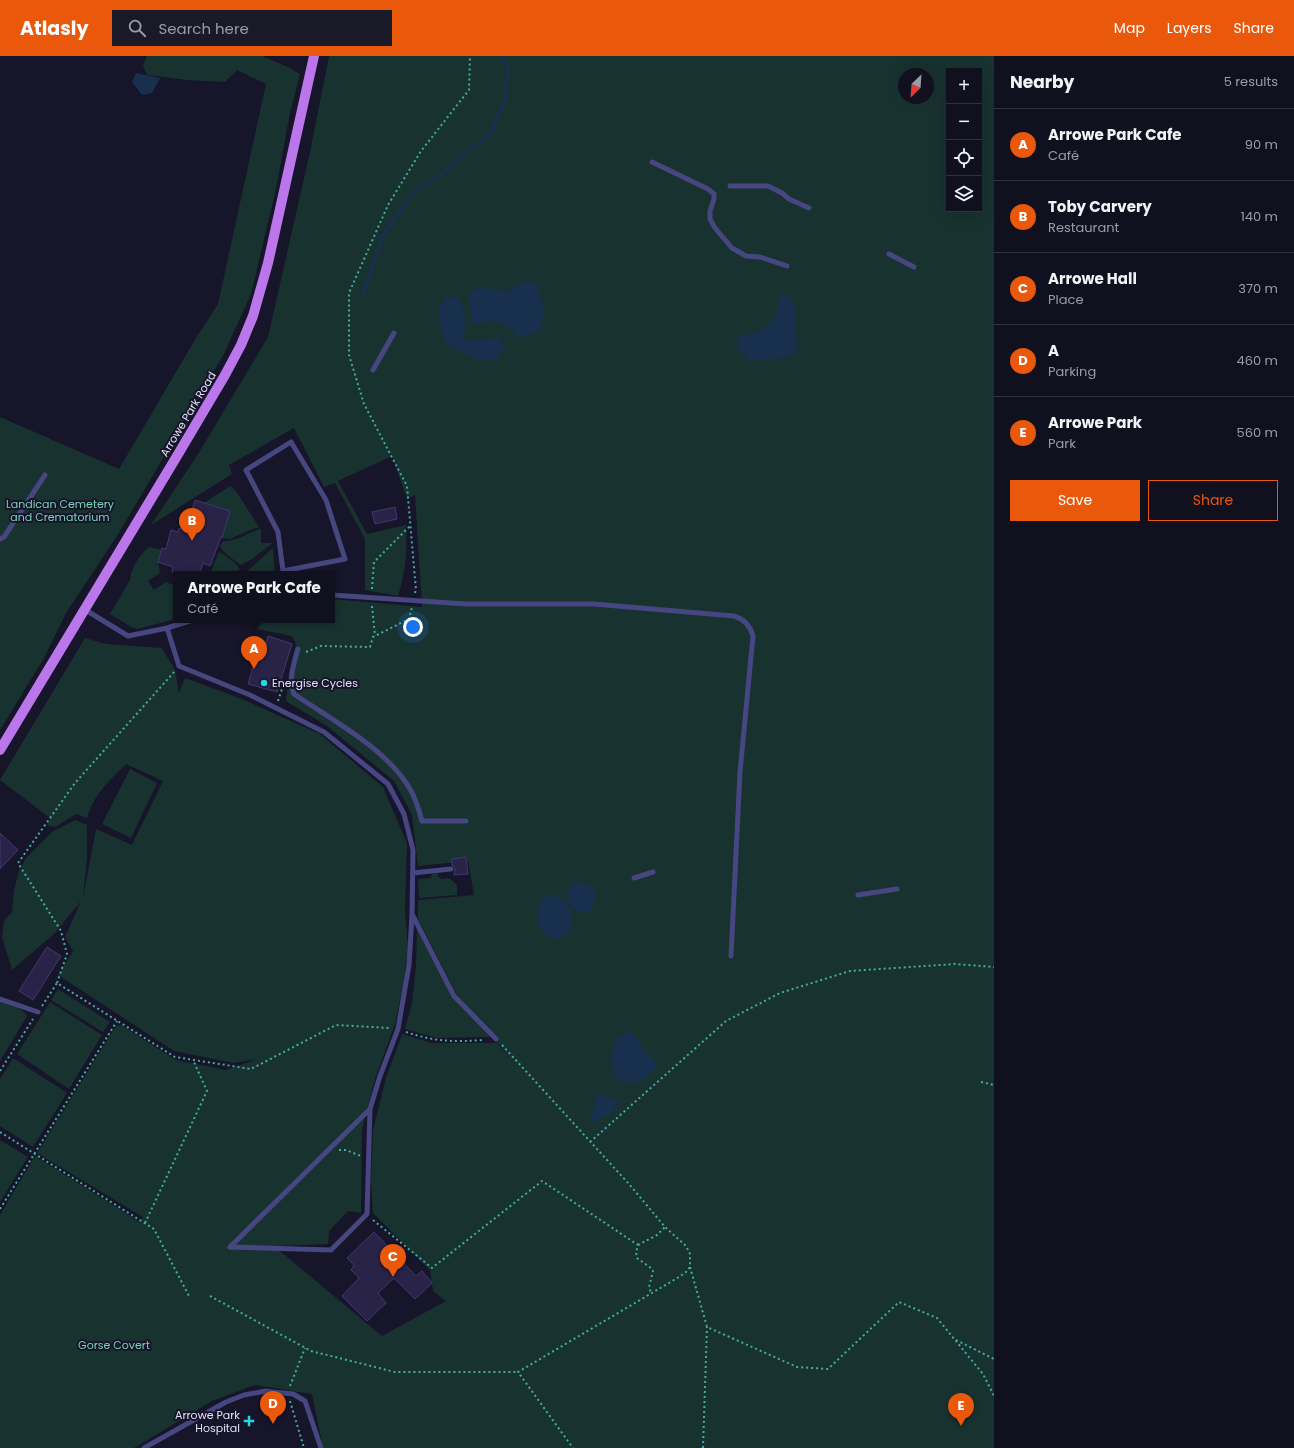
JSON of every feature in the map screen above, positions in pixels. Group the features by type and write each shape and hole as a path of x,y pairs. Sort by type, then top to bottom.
{"main road":[{"name":"Arrowe Park Road","path":"0,750 225,375 244,338 253,316 268,263 314,56"}],"lane":[{"path":"652,162 708,189 714,194 710,219 715,228 732,248 746,256 760,257 786,266"},
{"path":"730,186 768,186 776,189 789,199 809,208"},
{"path":"889,254 914,267"},
{"path":"373,370 394,333"},
{"path":"282,571 278,532 246,470 291,442 326,500 345,559 287,571"},
{"path":"0,539 4,537 44,475"},
{"path":"335,595 466,604 594,604 734,616 742,618 748,624 753,636 740,772 731,956"},
{"path":"84,609 128,636 183,623"},
{"path":"167,628 179,666 250,695 324,732 388,784 404,814 413,850 412,915 409,965 398,1029 380,1076 370,1109 367,1214 331,1250 230,1248 370,1109"},
{"path":"298,648 291,676 291,687 294,694 344,726 377,751 410,788 422,821 466,821"},
{"path":"413,873 451,869"},
{"path":"634,878 653,872"},
{"path":"858,894 897,889"},
{"path":"412,915 454,996 496,1039"},
{"path":"0,1000 38,1012"},
{"path":"144,1448 226,1402 244,1395 266,1391 293,1394 305,1401 321,1448"}],"path":[{"path":"296,655 321,646 370,647 374,637 409,619 416,590 407,486 364,404 349,355 349,293 388,205 421,151 469,90 470,56"},
{"path":"376,636 372,598 374,562 411,525"},
{"path":"0,1071 57,983 66,954 61,930 18,863 75,784 179,666"},
{"path":"276,708 285,679"},
{"path":"590,1142 726,1021 780,993 850,971 955,964 994,967"},
{"path":"57,983 175,1057 251,1069 336,1025 398,1029 420,1037 439,1041 496,1039 629,1184 665,1227 686,1246 690,1254 690,1267 707,1327 703,1448"},
{"path":"0,1210 34,1152 117,1021"},
{"path":"145,1223 207,1090 193,1060"},
{"path":"981,1082 994,1085"},
{"path":"0,1132 154,1229 189,1296"},
{"path":"328,1151 346,1150 368,1158"},
{"path":"367,1214 432,1268 542,1181 638,1245"},
{"path":"651,1293 649,1287 653,1271 637,1258 636,1252 638,1245 657,1236 665,1227"},
{"path":"210,1296 311,1351 395,1372 518,1372 679,1277 690,1267"},
{"path":"707,1327 797,1367 828,1369 899,1302 937,1318 984,1374 994,1396"},
{"path":"955,1340 994,1359"},
{"path":"304,1448 287,1393 305,1348"},
{"path":"518,1372 573,1448"}],"green space":[{"name":"Landican Cemetery and Crematorium","path":"147,56 262,56 300,74 290,113 276,189 251,294 224,354 119,533 66,613 44,658 0,730 0,417 119,469 196,338 218,304 266,84 237,70 225,82 187,80 147,75 143,66"},
{"name":"Gorse Covert","path":"329,56 994,56 994,1448 323,1448 312,1394 255,1385 212,1401 134,1448 0,1448 0,1215 35,1156 140,1222 143,1217 37,1153 116,1026 121,1025 176,1060 226,1070 257,1059 234,1063 174,1051 58,975 73,951 65,937 81,901 55,933 12,970 2,937 4,921 12,912 14,890 19,871 26,858 52,832 75,820 87,825 87,857 83,898 96,829 132,845 163,781 126,764 108,782 98,795 87,818 76,814 55,827 47,825 50,818 0,780 85,638 106,644 162,648 175,670 179,693 185,678 242,699 320,734 383,787 407,843 405,910 408,948 403,986 395,1024 376,1076 362,1129 361,1213 348,1211 329,1231 328,1244 274,1246 382,1336 446,1301 433,1291 430,1270 373,1213 371,1181 373,1130 386,1078 402,1034 432,1043 497,1043 514,1062 457,995 418,919 418,900 474,895 468,861 418,866 412,815 394,781 327,726 286,701 289,672 296,644 292,636 257,629 259,623 335,623 335,599 422,607 415,495 407,499 392,456 338,481 367,534 406,525 405,561 403,578 398,596 365,590 365,539 335,483 324,487 294,428 229,465 232,474 151,525 200,451 268,337 310,152"},
{"path":"230,486 236,491 259,527 230,539 222,538 230,511 204,503"},
{"path":"261,529 261,543 273,543 252,559 241,565 232,559 220,546 223,541 233,540"},
{"path":"149,547 162,550 158,562 160,573 148,581 154,590 166,582 173,585 173,620 137,629 110,614 130,580 132,570 142,554"},
{"path":"273,548 275,571 247,571"},
{"path":"219,552 230,559 240,569 238,571 211,571"},
{"path":"130,769 157,783 131,838 102,824"},
{"path":"438,873 438,876 442,879 449,878 457,885 457,895 419,898 418,879 431,878 432,874"},
{"path":"417,929 453,997 492,1037 437,1038 405,1029 412,1003 416,966"},
{"path":"58,989 110,1022 103,1032 51,1000"},
{"path":"0,1001 18,1008 27,1016 0,1061"},
{"path":"50,1002 102,1035 69,1089 17,1054"},
{"path":"13,1058 67,1093 33,1147 0,1126 0,1079"},
{"path":"0,1140 28,1157 0,1202"}],"water":[{"path":"136,73 160,78 152,93 142,95 132,82"},
{"path":"525,281 537,283 544,312 540,330 520,338 508,327 495,321 472,324 469,293 480,287 507,292"},
{"path":"791,296 795,309 797,349 788,357 771,360 750,360 737,347 739,336 759,332 776,317 778,297"},
{"path":"446,298 460,298 466,321 462,337 468,340 500,338 505,350 495,360 476,360 446,343 439,325 439,312 441,304"},
{"path":"579,882 586,883 593,889 594,892 594,902 589,912 582,913 576,911 568,901 567,895 569,890 573,885"},
{"path":"552,896 559,897 569,907 572,920 572,926 568,932 558,938 551,938 546,934 538,924 537,920 539,904 545,898"},
{"path":"630,1031 658,1066 644,1079 630,1083 616,1080 611,1057 616,1037"},
{"path":"597,1093 620,1100 610,1114 590,1124"}],"building":[{"path":"195,500 230,511 222,538 221,537 210,566 203,563 201,571 173,571 173,572 172,572 173,567 158,562 162,548 166,549 171,530 178,532 179,528 186,530"},
{"path":"395,507 397,519 375,524 372,512"},
{"path":"268,636 292,644 277,692 248,684 259,645 265,647"},
{"path":"0,833 18,850 0,869"},
{"path":"466,857 468,874 454,875 455,868 452,865 452,859"},
{"path":"47,947 61,956 33,1000 19,991"},
{"path":"374,1232 416,1276 422,1271 432,1283 415,1299 394,1278 378,1293 386,1303 367,1321 342,1296 359,1278 351,1270 354,1265 347,1258"}],"waterway":[{"path":"362,297 384,234 415,190 446,171 491,132 505,101 508,67 502,56"}],"place":[{"name":"Toby Carvery","path":"192,541"},
{"name":"Arrowe Park Cafe","path":"254,669"},
{"name":"Energise Cycles","path":"264,683"},
{"name":"Arrowe Hall","path":"393,1277"},
{"name":"Arrowe Park Hospital","path":"249,1421"},
{"name":"A","path":"273,1424"},
{"name":"Arrowe Park","path":"961,1426"}]}
